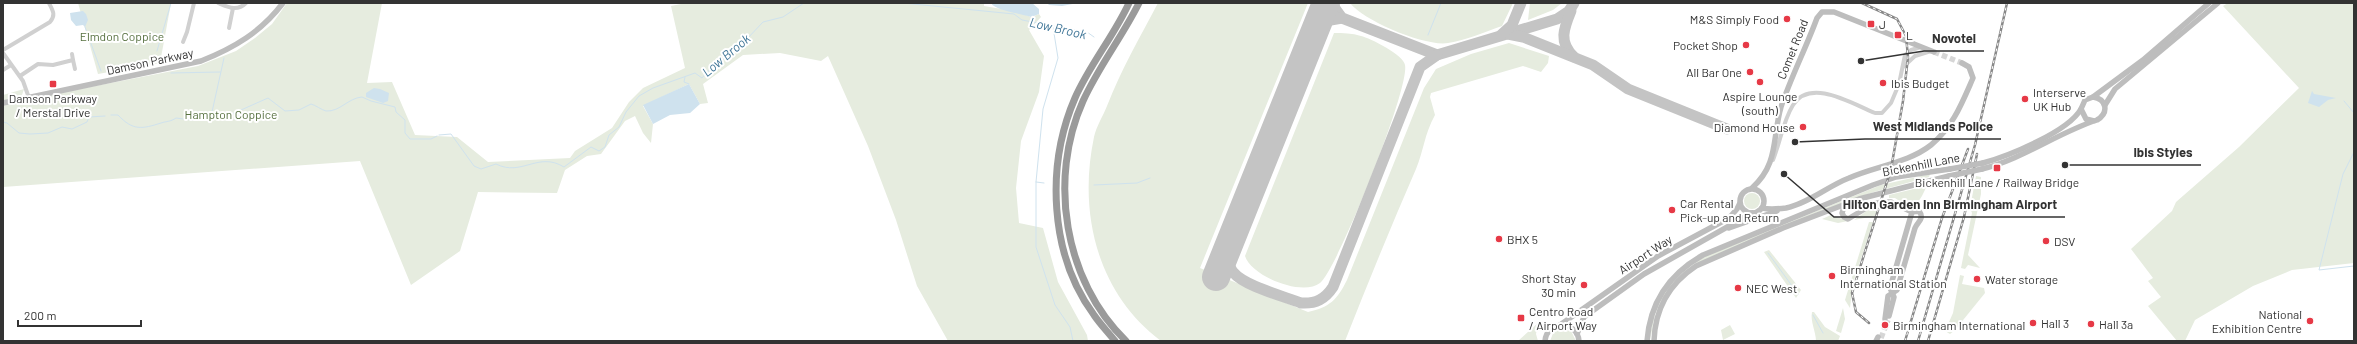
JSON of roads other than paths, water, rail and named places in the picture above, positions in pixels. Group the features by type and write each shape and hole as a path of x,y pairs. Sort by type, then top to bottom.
{"highway":[{"path":"1115,341 1093,314 1071,271 1058,221 1056,192 1060,147 1064,126 1072,105 1089,70 1129,3"},
{"path":"1126,341 1091,296 1074,256 1068,222 1066,183 1070,146 1083,102 1139,3"}],"street":[{"path":"3,50 50,22 53,18 53,11 49,4 56,3"},
{"path":"183,42 194,3"},
{"path":"218,3 233,8 242,7 246,3"},
{"name":"Damson Parkway","path":"3,103 201,61 224,52 244,41 269,20 283,3"},
{"path":"2209,3 2143,60 2093,97 2085,100 2081,107 2086,118 2094,121 2103,116 2105,105 2115,88 2218,3"},
{"path":"229,28 233,8"},
{"name":"Comet Road","path":"1770,166 1782,106 1817,18 1822,12 1834,12 1932,51"},
{"path":"187,32 193,34"},
{"path":"1787,208 1762,208 1752,213 1743,208 1740,203 1742,194 1760,181 1770,166 1793,105 1808,94 1818,92 1828,94 1878,114 1886,109 1891,102 1905,55 1911,50 1921,47"},
{"path":"1902,68 1915,56 1932,51"},
{"path":"3,53 20,76 29,98"},
{"path":"72,54 75,69"},
{"path":"20,76 38,64 53,65 72,60"},
{"path":"1718,231 1804,202 1850,177 1913,156 1931,145 1946,130 1960,108 1973,78 1969,67 1962,63"},
{"path":"3,70 11,65"},
{"path":"2093,97 2100,99 2105,105"},
{"name":"Bickenhill Lane","path":"1647,341 1652,311 1664,288 1672,276 1692,261 1718,248 1896,177 1983,163 2018,151 2061,128 2076,117 2081,107"},
{"name":"Bickenhill Lane","path":"1654,341 1657,316 1665,297 1684,274 1696,266 1790,225 1859,199 1930,180 1982,169 2018,158 2066,132 2094,121"},
{"path":"1752,188 1761,192 1764,196 1762,208"},
{"path":"1859,199 1844,208 1842,213 1844,217 1852,218 1873,204 1882,202 1891,202 1912,212 1916,210 1921,215 1921,220 1917,223 1897,290 1892,293"},
{"name":"Airport Way","path":"1545,341 1547,334 1552,328 1560,325 1658,256 1729,218 1738,209 1740,203"},
{"path":"1886,320 1894,297 1890,288 1912,212"},
{"name":"Airport Way","path":"1579,338 1584,317 1660,263 1752,213"},
{"path":"1910,218 1912,222 1917,223"},
{"path":"1560,325 1572,327 1579,338"}],"water":[{"path":"991,3 1032,3 1039,9 1039,14 1031,17 1003,10 993,6"},
{"path":"1047,3 1078,3 1062,6 1049,5"},
{"path":"83,11 88,20 85,27 83,25 76,26 71,20 70,13"},
{"path":"689,84 700,104 690,113 670,115 653,124 643,105"},
{"path":"374,88 389,93 388,101 383,103 366,97 366,93"},
{"path":"2312,91 2314,94 2336,98 2328,100 2319,107 2308,103"}],"waterway":[{"path":"157,51 171,3"},
{"name":"Low Brook","path":"439,135 451,134 474,166 481,169 496,164 514,168 538,162 555,163 564,167 591,147 599,151 605,147 609,135 619,127 626,112 639,96 653,88 695,73 702,78 711,68 722,63 724,55 746,40 763,22 783,17 804,3"},
{"name":"Low Brook","path":"903,3 1014,14 1022,20 1087,32 1094,37"},
{"name":"Low Brook","path":"1428,35 1441,3"},
{"path":"85,27 101,71"},
{"path":"1053,27 1058,58 1043,109 1036,182 1036,247 1055,305 1070,327 1073,341"},
{"path":"212,112 224,58"},
{"path":"171,73 220,72"},
{"path":"685,77 684,82 689,84"},
{"name":"Low Brook","path":"111,115 118,115 128,124 133,126 148,127 176,118 192,120 211,112 219,118 223,118 268,98 285,111 299,110 311,104 326,111 331,111 352,100 362,97 371,101 395,107 396,112 405,120 405,133 410,139 431,139 437,136"},
{"path":"2344,101 2354,113"},
{"name":"Low Brook","path":"3,122 7,123 19,133 48,133 62,127 72,129 87,122 89,117 105,116"},
{"path":"2354,152 2343,174 2319,270 2354,266"},
{"path":"1094,185 1137,183 1150,178"},
{"path":"1036,182 1044,183"},
{"path":"1768,253 1798,294"},
{"path":"1813,315 1823,333"}],"tunnel":[{"path":"1934,52 1962,63"},
{"path":"1881,338 1888,320"}],"railway":[{"path":"1862,3 1897,19 1906,36 1908,57 1903,101 1891,169 1852,293 1856,312 1869,323"},
{"path":"1918,341 1975,145 2007,3"},
{"path":"1905,341 1942,218 1968,149"},
{"path":"1928,341 1964,217 1977,154"}],"place":[{"name":"M&S Simply Food","path":"1787,19"},
{"name":"J","path":"1871,24"},
{"name":"L","path":"1898,35"},
{"name":"Pocket Shop","path":"1746,45"},
{"name":"Novotel","path":"1861,61"},
{"name":"All Bar One","path":"1750,72"},
{"name":"Aspire Lounge (south)","path":"1760,82"},
{"name":"Ibis Budget","path":"1883,83"},
{"name":"Damson Parkway / Merstal Drive","path":"53,84"},
{"name":"Interserve UK Hub","path":"2025,99"},
{"name":"Diamond House","path":"1803,127"},
{"name":"West Midlands Police","path":"1795,142"},
{"name":"Ibis Styles","path":"2065,165"},
{"name":"Bickenhill Lane / Railway Bridge","path":"1997,168"},
{"name":"Hilton Garden Inn Birmingham Airport","path":"1784,174"},
{"name":"Car Rental Pick-up and Return","path":"1672,210"},
{"name":"BHX 5","path":"1499,239"},
{"name":"DSV","path":"2046,241"},
{"name":"Birmingham International Station","path":"1832,276"},
{"name":"Water storage","path":"1977,279"},
{"name":"Short Stay 30 min","path":"1584,285"},
{"name":"NEC West","path":"1738,288"},
{"name":"Centro Road / Airport Way","path":"1521,318"},
{"name":"National Exhibition Centre","path":"2310,321"},
{"name":"Hall 3","path":"2033,323"},
{"name":"Hall 3a","path":"2091,324"},
{"name":"Birmingham International","path":"1885,325"}],"park label":[{"name":"Elmdon Coppice","path":"122,36"},
{"name":"Hampton Coppice","path":"231,114"}]}
